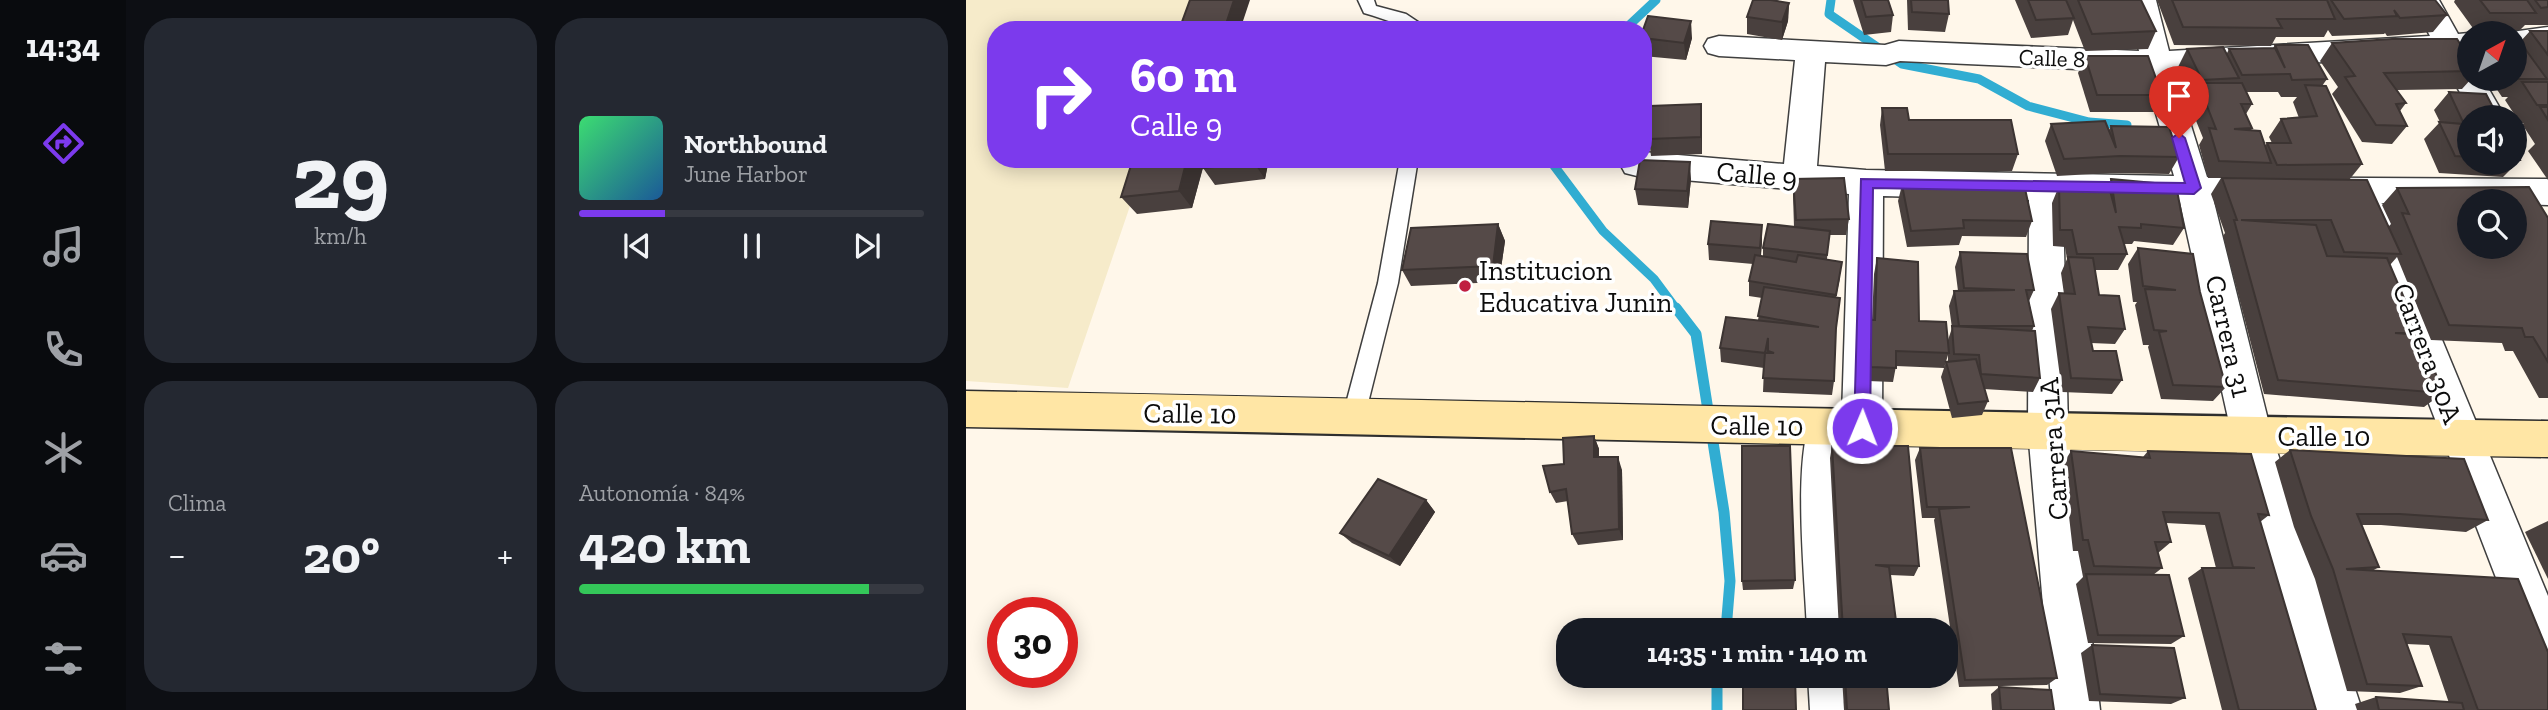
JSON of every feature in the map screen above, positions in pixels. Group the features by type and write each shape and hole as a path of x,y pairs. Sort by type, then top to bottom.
{"main road":[{"name":"Calle 10","path":"966,409 1354,415 2252,436 2460,436 2548,439"}],"street":[{"name":"Carrera 31","path":"2142,0 2156,62 2194,188 2252,436 2338,710"},
{"path":"2425,0 2457,42"},
{"path":"2527,39 2548,37"},
{"name":"Calle 8","path":"1719,46 2156,62 2457,43"},
{"path":"1799,177 1811,51"},
{"path":"2311,51 2326,89"},
{"name":"Carrera 30A","path":"2350,153 2548,653"},
{"name":"Calle 9","path":"1652,165 1866,183 2046,188 2539,192"},
{"path":"2524,175 2539,192 2548,223"},
{"path":"1829,618 1823,477 1844,427 1866,183"},
{"name":"Carrera 31A","path":"2046,188 2048,430 2076,710"},
{"path":"1833,688 1834,710"}],"lane":[{"path":"1366,0 1370,9 1406,21"},
{"path":"1354,415 1388,283 1407,168"}],"shaded area":[{"path":"966,0 1201,0 1193,21 987,21 987,168 1143,168 1068,388 966,381"}],"building":[{"path":"1190,0 1234,0 1227,21 1182,21"},
{"path":"1753,0 1789,3 1782,22 1747,17"},
{"path":"1861,0 1888,0 1893,15 1866,17"},
{"path":"1911,0 1948,0 1949,14 1912,12"},
{"path":"2028,0 2066,0 2074,18 2036,20"},
{"path":"2078,0 2141,0 2156,31 2092,34"},
{"path":"2172,0 2327,0 2335,19 2277,19 2282,28 2183,27"},
{"path":"2331,0 2435,0 2447,15 2400,18 2394,10 2397,16 2344,19"},
{"path":"2480,0 2527,0 2536,13 2490,13"},
{"path":"2535,0 2548,0 2548,7 2541,8"},
{"path":"1648,16 1691,21 1684,43 1652,39 1652,21 1646,21"},
{"path":"2530,31 2548,31 2548,55"},
{"path":"2457,39 2457,71 2384,73 2406,103 2396,104 2407,126 2376,125 2345,77 2355,76 2332,43"},
{"path":"2275,45 2308,45 2327,79 2292,80 2290,74 2242,75 2229,49 2275,48 2285,68"},
{"path":"2223,47 2239,78 2202,80 2187,49"},
{"path":"2527,52 2547,79 2527,79"},
{"path":"2085,56 2148,56 2162,95 2097,95"},
{"path":"2527,82 2548,82 2548,105 2537,105 2527,90"},
{"path":"2198,83 2242,83 2252,104 2241,104 2252,128 2234,129 2260,131 2271,163 2219,161 2209,128 2216,129"},
{"path":"2305,85 2326,86 2362,164 2277,165 2267,143 2291,143 2281,119 2317,116"},
{"path":"2449,92 2486,94 2492,105 2457,105 2457,109"},
{"path":"1701,104 1701,137 1652,139 1652,106"},
{"path":"2540,107 2548,107 2548,120"},
{"path":"1882,108 1907,108 1909,120 2011,120 2018,154 1888,154"},
{"path":"2105,121 2116,148 2111,126 2169,127 2179,157 2064,159 2051,124"},
{"path":"2439,122 2457,123 2457,156 2455,156"},
{"path":"1652,160 1690,162 1687,191 1635,189 1639,168 1652,168"},
{"path":"1130,168 1185,168 1179,191 1121,197"},
{"path":"1844,178 1849,219 1796,220 1793,179"},
{"path":"2222,178 2367,180 2401,254 2344,252 2331,220 2241,220 2316,225 2327,256 2387,258 2419,333 2395,333 2421,335 2443,393 2278,380 2234,220 2237,220"},
{"path":"2111,179 2176,185 2184,228 2141,224 2141,228 2119,227 2127,254 2077,254 2072,230 2060,230 2059,186 2109,187 2116,213"},
{"path":"2024,184 2032,221 1963,220 1964,228 1911,231 1902,185"},
{"path":"2529,187 2548,218 2548,362 2533,337 2525,337 2522,328 2449,325 2402,213 2409,214 2397,188"},
{"path":"1711,221 1762,225 1760,248 1708,244"},
{"path":"1498,224 1493,266 1402,270 1411,228"},
{"path":"1768,224 1830,231 1827,255 1763,248"},
{"path":"2138,248 2193,254 2200,292 2226,387 2173,385 2159,332 2167,331 2154,330 2145,289 2176,290 2143,286"},
{"path":"1960,252 2027,254 2034,290 2026,290 2034,326 1959,326 1954,291 2015,290 1964,288"},
{"path":"1755,255 1796,262 1798,255 1842,262 1836,295 1749,281"},
{"path":"2068,257 2093,258 2099,295 2119,296 2125,329 2088,327 2093,351 2116,351 2122,380 2071,378 2059,293 2075,294"},
{"path":"1877,258 1918,262 1919,321 1946,322 1949,353 1896,351 1896,368 1871,367 1870,320 1875,320"},
{"path":"1764,287 1840,298 1834,381 1763,378 1765,353 1720,348 1726,317 1819,327 1758,316"},
{"path":"1952,326 2035,331 2040,378 1981,374 1979,355 1954,354"},
{"path":"1976,359 1988,401 1958,404 1946,362"},
{"path":"1594,436 1594,457 1618,457 1619,529 1572,534 1566,489 1550,492 1543,466 1564,464 1563,438"},
{"path":"1742,446 1790,446 1795,580 1742,581"},
{"path":"1832,446 1908,446 1919,566 1875,565 1889,567 1896,618 1842,618"},
{"path":"1920,448 2011,448 2057,678 1965,680 1958,618 1956,618 1939,509 1970,507 1927,507"},
{"path":"2290,450 2464,459 2488,520 2357,514 2379,567 2346,569 2518,579 2548,652 2548,710 2478,710 2451,637 2403,634 2422,686 2367,684 2333,569 2311,516"},
{"path":"2071,451 2150,458 2148,451 2251,454 2269,515 2258,514 2316,710 2239,710 2202,568 2255,568 2233,567 2219,513 2163,512 2171,542 2155,542 2162,568 2094,566 2088,540 2083,540"},
{"path":"1378,479 1426,500 1389,556 1340,533"},
{"path":"2086,574 2169,575 2184,636 2098,635"},
{"path":"2092,645 2174,648 2185,698 2100,694"},
{"path":"1999,687 2051,690 2054,710 2001,710"},
{"path":"1743,688 1795,688 1796,710 1743,710"},
{"path":"1846,688 1887,688 1889,710 1847,710"},
{"path":"2376,697 2462,703 2464,710 2379,710"}],"waterway":[{"path":"1634,21 1656,0"},
{"path":"1831,0 1829,14 1902,64 1979,79 2028,106 2089,122 2127,125"},
{"path":"1556,168 1603,231 1654,279 1677,310"},
{"path":"1676,308 1696,334 1724,512 1730,581 1727,618"},
{"path":"1717,688 1717,710"}],"place":[{"name":"Institucion Educativa Junin","path":"1465,286"}],"route":[{"path":"1862,428 1866,183 2046,188 2194,188 2179,138"}]}
